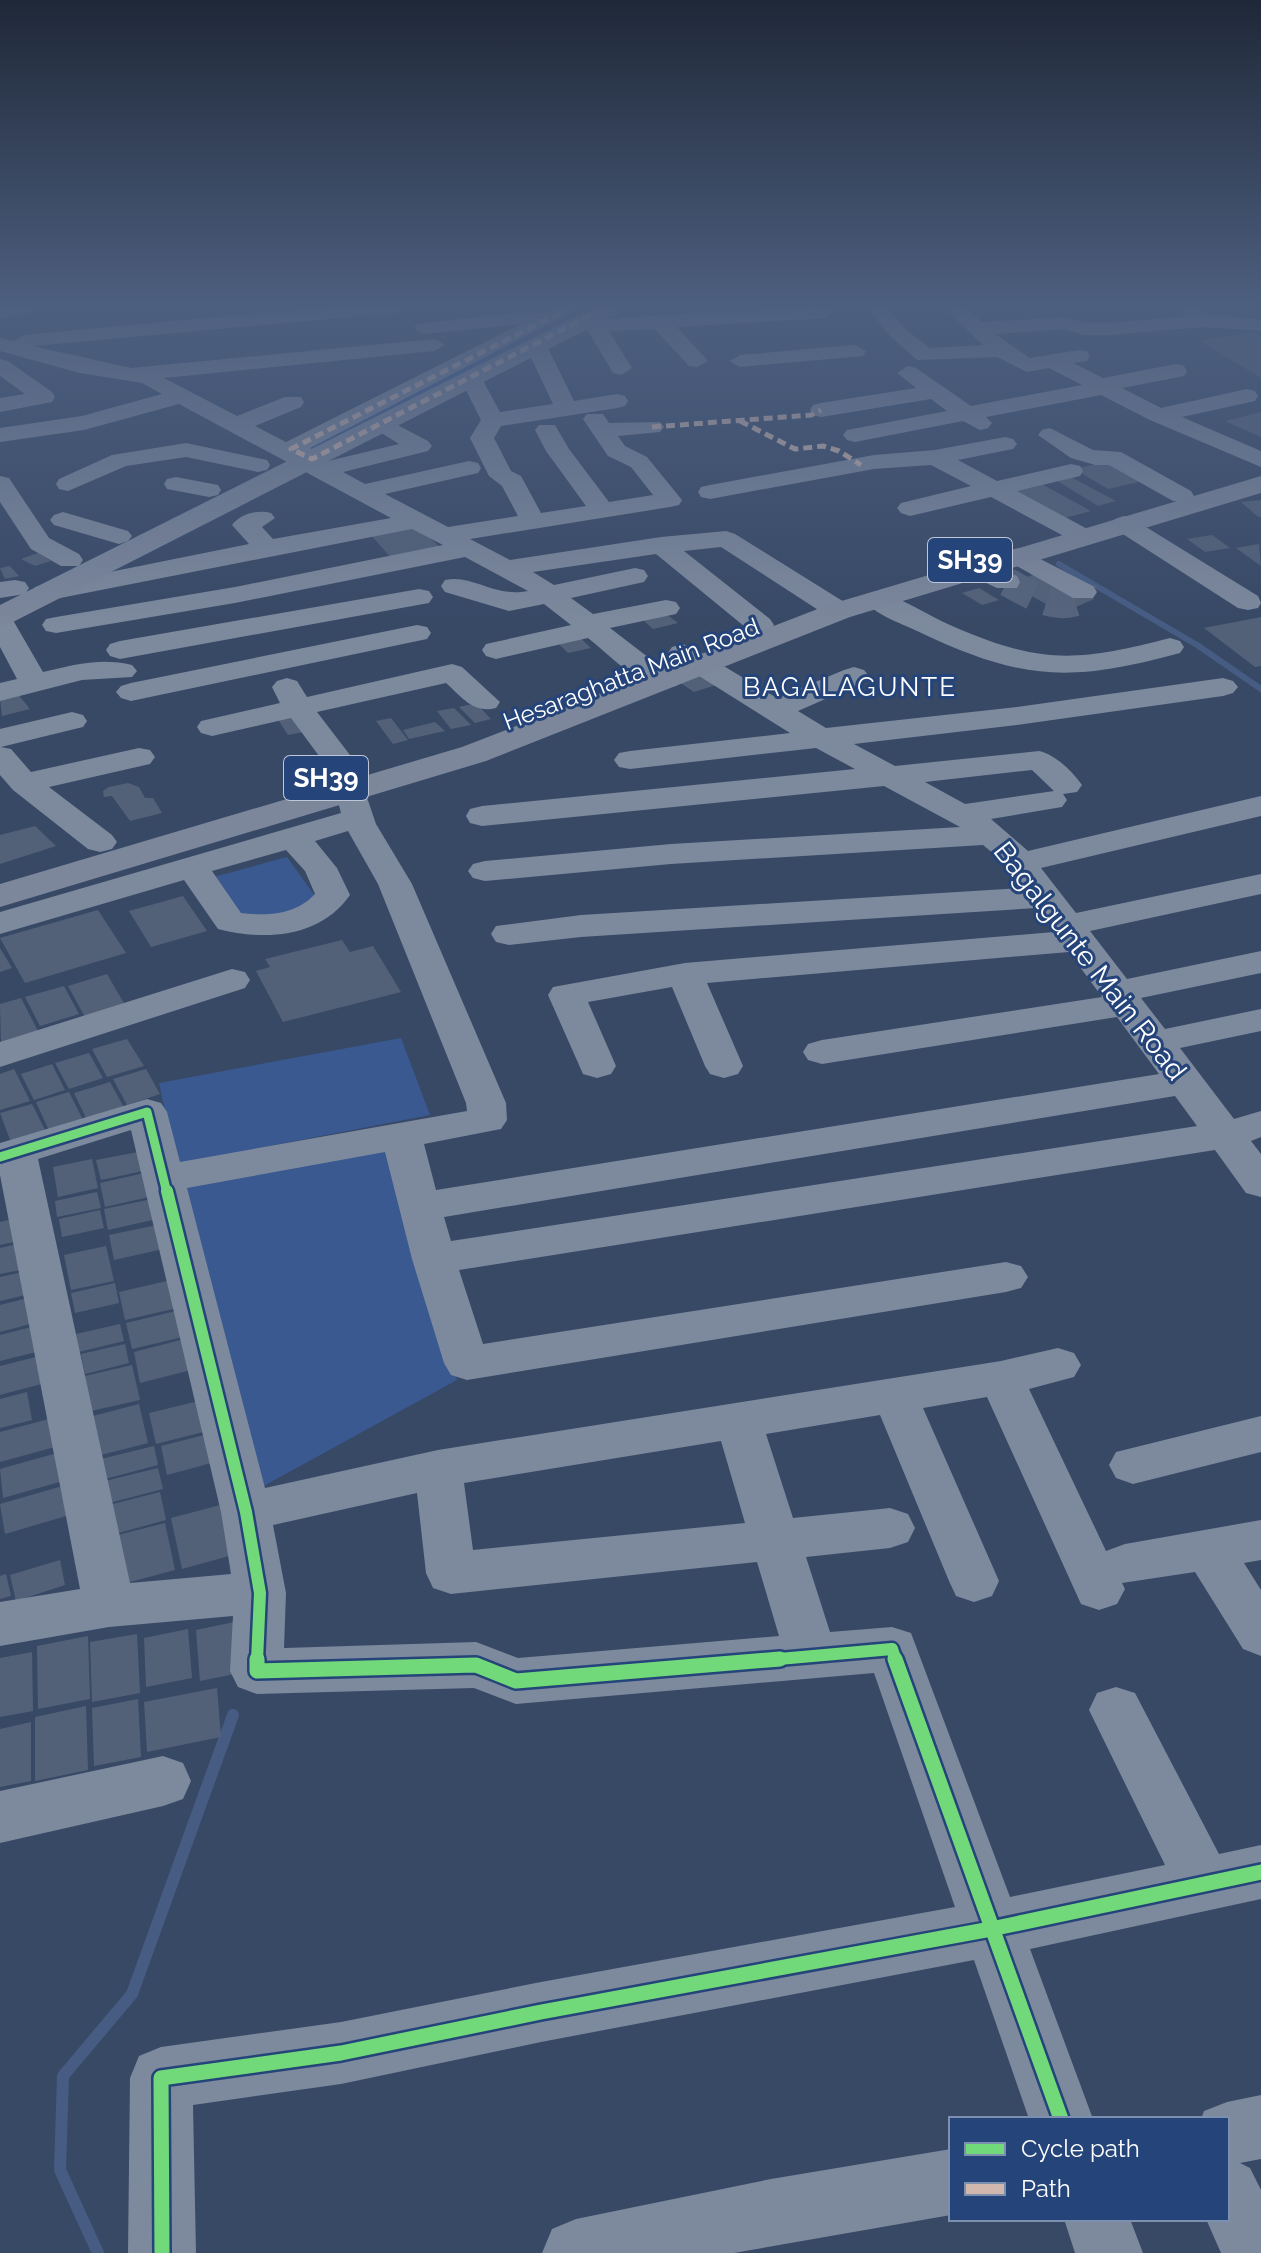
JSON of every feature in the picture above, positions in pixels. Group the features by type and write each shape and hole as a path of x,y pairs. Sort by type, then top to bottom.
{"main road":[{"path":"0,619 312,455 381,411"},
{"path":"5,592 258,465 312,455 411,411"},
{"name":"Hesaraghatta Main Road","path":"674,667 760,625 833,607 1077,533 1182,496 1258,485"},
{"name":"Hesaraghatta Main Road","path":"0,871 100,842 352,793 506,722 674,667 833,607 878,600 978,569 1013,569 1077,533 1124,524 1258,485"},
{"path":"0,896 352,793"}],"street":[{"path":"66,411 84,423"},
{"path":"0,435 84,423 123,411"},
{"name":"Bagalgunte Main Road","path":"211,411 242,428 312,455 361,492 553,595 590,627 775,710 961,814 991,835 1020,863 1185,1082 1243,1130 1261,1183"},
{"path":"68,484 120,460 186,450 242,428 263,411"},
{"path":"372,411 291,449 312,459 400,411"},
{"path":"488,411 493,420"},
{"path":"533,521 512,481 501,476 482,438 493,420 547,411"},
{"path":"710,492 874,462 935,457 1005,444 966,411"},
{"path":"855,435 984,411"},
{"path":"1150,411 1261,460"},
{"path":"1158,415 1176,411"},
{"path":"56,625 234,592 453,542 505,526 670,500 639,462 616,451 598,425 652,427"},
{"path":"382,426 420,446"},
{"path":"120,429 134,457"},
{"path":"547,430 558,451 603,511"},
{"path":"1050,435 1078,453 1101,459 1113,457 1182,496"},
{"path":"312,455 446,446"},
{"path":"186,450 258,465"},
{"path":"935,457 1077,533"},
{"path":"361,492 469,468"},
{"path":"910,508 1071,471"},
{"path":"0,483 40,543 70,560"},
{"path":"176,484 209,490"},
{"path":"45,593 267,548 403,515 446,498"},
{"path":"262,518 245,525 267,548"},
{"path":"63,520 119,536"},
{"path":"1124,524 1248,602"},
{"path":"505,526 530,565"},
{"path":"502,569 661,545 726,539 833,607"},
{"path":"661,545 760,625"},
{"path":"1013,569 1083,592"},
{"path":"455,586 509,603 635,576"},
{"path":"164,1179 487,1120 486,1103 395,884 352,793 297,706 234,592"},
{"path":"125,671 253,625 419,597"},
{"path":"878,600 963,639 1032,663 1055,666 1091,663 1170,647"},
{"path":"496,650 666,608"},
{"path":"0,619 34,683"},
{"path":"0,692 82,671 274,663 417,633"},
{"path":"212,727 452,673 485,702"},
{"path":"775,710 854,676"},
{"path":"630,760 822,739 1223,687"},
{"path":"0,738 72,721"},
{"path":"0,756 24,783 100,842"},
{"path":"24,783 139,757"},
{"path":"482,816 627,798 893,777 1039,760 1058,792 961,814"},
{"path":"0,923 293,837 352,793"},
{"path":"1020,863 1261,806"},
{"path":"485,871 700,852 991,835"},
{"path":"192,867 230,922 293,923 321,910 333,895 320,868 293,837"},
{"path":"597,1066 566,995 685,974 1073,934 1261,884"},
{"path":"509,934 581,926 1046,897"},
{"path":"822,1052 1122,998 1261,962"},
{"path":"685,974 724,1066"},
{"path":"0,1055 232,980"},
{"path":"1156,1042 1261,1020"},
{"path":"420,1207 1185,1082"},
{"path":"109,1606 8,1155 147,1112 246,1512 260,1593 257,1671 476,1665 516,1681 892,1649 1060,2117"},
{"path":"434,1259 1243,1130"},
{"path":"401,1135 434,1259 467,1363 1006,1277"},
{"path":"246,1512 438,1469 1001,1378 1058,1365"},
{"path":"1001,1378 1112,1576 1207,1548 1261,1540"},
{"path":"894,1394 974,1581"},
{"path":"738,1421 811,1654"},
{"path":"1133,1465 1261,1434"},
{"path":"438,1469 451,1573 890,1528"},
{"path":"1207,1548 1260,1631"},
{"path":"0,1624 109,1606 260,1593"},
{"path":"1116,1710 1205,1885"},
{"path":"0,1817 163,1781"},
{"path":"162,2253 161,2078 341,2053 541,2012 991,1929 1261,1872"},
{"path":"1229,2134 1261,2127"},
{"path":"576,2253 771,2212 949,2182"},
{"path":"1229,2195 1256,2253"},
{"path":"1098,2221 1109,2253"}],"shaded area":[{"path":"370,411 406,411 311,460 291,450"},
{"path":"287,857 315,896 281,920 234,917 210,878"},
{"path":"401,1038 430,1115 176,1164 159,1083"},
{"path":"387,1148 457,1380 249,1494 172,1189"}],"building":[{"path":"1261,412 1261,437 1225,421"},
{"path":"1111,461 1147,480 1108,489 1074,469"},
{"path":"1065,474 1116,501 1098,506 1051,477"},
{"path":"1038,482 1091,511 1054,521 1002,491"},
{"path":"1261,500 1261,517 1241,502"},
{"path":"414,524 441,548 391,558 371,535"},
{"path":"1212,535 1230,548 1205,552 1187,539"},
{"path":"1259,544 1261,566 1236,548"},
{"path":"38,553 51,561 35,566 21,559"},
{"path":"10,566 19,576 5,579 0,568"},
{"path":"1040,572 1094,599 1062,613 1010,584"},
{"path":"979,588 999,600 982,605 962,593"},
{"path":"663,612 678,623 653,629 640,617"},
{"path":"1261,617 1261,666 1255,667 1204,628"},
{"path":"577,635 591,648 568,653 555,640"},
{"path":"695,673 716,685 694,692 679,682"},
{"path":"17,693 30,709 2,716 0,698"},
{"path":"476,703 491,719 475,723 459,707"},
{"path":"454,708 471,725 451,729 437,711"},
{"path":"298,713 309,731 288,735 277,718"},
{"path":"391,718 408,740 393,744 376,721"},
{"path":"435,722 445,731 409,739 403,730"},
{"path":"128,783 139,787 145,798 153,798 162,813 130,821 112,796 104,797 103,791 109,787"},
{"path":"35,826 56,846 0,864 0,835"},
{"path":"183,896 207,931 151,947 129,911"},
{"path":"98,910 126,953 25,983 0,938"},
{"path":"342,940 350,952 373,946 401,992 283,1022 256,971 270,967 265,959"},
{"path":"0,948 12,968 0,972"},
{"path":"107,974 125,1005 85,1017 68,986"},
{"path":"64,986 79,1014 40,1026 25,997"},
{"path":"21,998 38,1031 1,1042 0,1004"},
{"path":"127,1039 144,1066 107,1077 92,1049"},
{"path":"89,1053 103,1078 69,1089 55,1063"},
{"path":"52,1064 65,1090 34,1100 21,1074"},
{"path":"14,1069 30,1101 0,1110 0,1074"},
{"path":"146,1069 160,1094 127,1105 113,1079"},
{"path":"110,1082 127,1113 89,1124 74,1093"},
{"path":"69,1092 85,1124 51,1135 36,1102"},
{"path":"32,1104 47,1134 12,1145 0,1113"},
{"path":"138,1152 143,1171 101,1180 96,1160"},
{"path":"92,1159 98,1188 58,1197 53,1167"},
{"path":"144,1173 149,1197 105,1207 100,1183"},
{"path":"97,1192 101,1208 57,1217 55,1201"},
{"path":"152,1199 157,1219 108,1230 104,1209"},
{"path":"100,1210 104,1228 62,1237 59,1219"},
{"path":"12,1219 14,1242 0,1245 0,1222"},
{"path":"157,1225 163,1249 114,1260 109,1235"},
{"path":"17,1244 21,1270 0,1274 0,1248"},
{"path":"106,1246 114,1281 71,1290 64,1255"},
{"path":"27,1271 30,1294 0,1301 0,1277"},
{"path":"171,1280 178,1308 125,1320 119,1292"},
{"path":"115,1283 119,1303 75,1313 71,1293"},
{"path":"32,1297 38,1322 0,1332 0,1305"},
{"path":"176,1311 183,1337 132,1349 126,1323"},
{"path":"120,1324 124,1341 79,1352 76,1334"},
{"path":"39,1325 44,1350 0,1361 0,1335"},
{"path":"188,1338 195,1369 140,1383 134,1352"},
{"path":"125,1344 129,1363 85,1374 81,1354"},
{"path":"40,1356 45,1383 0,1395 0,1366"},
{"path":"132,1365 140,1400 91,1411 85,1376"},
{"path":"27,1392 32,1420 0,1428 0,1399"},
{"path":"203,1400 211,1430 156,1444 149,1413"},
{"path":"139,1404 148,1443 101,1455 93,1416"},
{"path":"49,1419 55,1447 0,1462 0,1432"},
{"path":"212,1433 219,1461 167,1475 161,1446"},
{"path":"154,1446 158,1465 105,1479 101,1459"},
{"path":"57,1453 63,1481 3,1498 0,1469"},
{"path":"158,1468 163,1489 109,1503 105,1481"},
{"path":"66,1485 73,1514 5,1534 0,1504"},
{"path":"160,1492 166,1520 111,1535 105,1506"},
{"path":"228,1503 240,1553 182,1569 171,1518"},
{"path":"165,1523 175,1570 119,1585 110,1537"},
{"path":"60,1560 65,1585 16,1601 10,1575"},
{"path":"6,1574 11,1596 0,1599 0,1576"},
{"path":"239,1621 245,1672 200,1681 196,1630"},
{"path":"188,1629 192,1678 146,1687 144,1638"},
{"path":"137,1634 140,1693 92,1702 90,1642"},
{"path":"88,1636 90,1699 38,1709 37,1646"},
{"path":"32,1652 33,1711 0,1717 0,1658"},
{"path":"217,1688 221,1737 147,1752 144,1702"},
{"path":"138,1699 141,1757 94,1766 92,1708"},
{"path":"86,1706 88,1770 35,1781 35,1717"},
{"path":"31,1722 31,1781 0,1787 0,1729"}],"waterway":[{"path":"1059,564 1197,645 1261,689"},
{"path":"98,2253 60,2170 63,2076 132,1994 233,1715"}],"tunnel":[{"path":"1007,582 1055,603 1076,602 1086,597 1083,592"}],"marked path":[{"path":"366,411 291,449 312,459 405,411"},
{"path":"652,427 811,415 819,411"},
{"path":"740,421 795,449 823,446 839,451 861,465"}],"cycle path":[{"path":"0,1157 147,1112 246,1512 260,1593 257,1671 476,1665 516,1681 892,1649 1060,2117"},
{"path":"162,2253 161,2078 341,2053 541,2012 991,1929 1261,1872"}],"district":[{"name":"BAGALAGUNTE","path":"850,687"}]}
